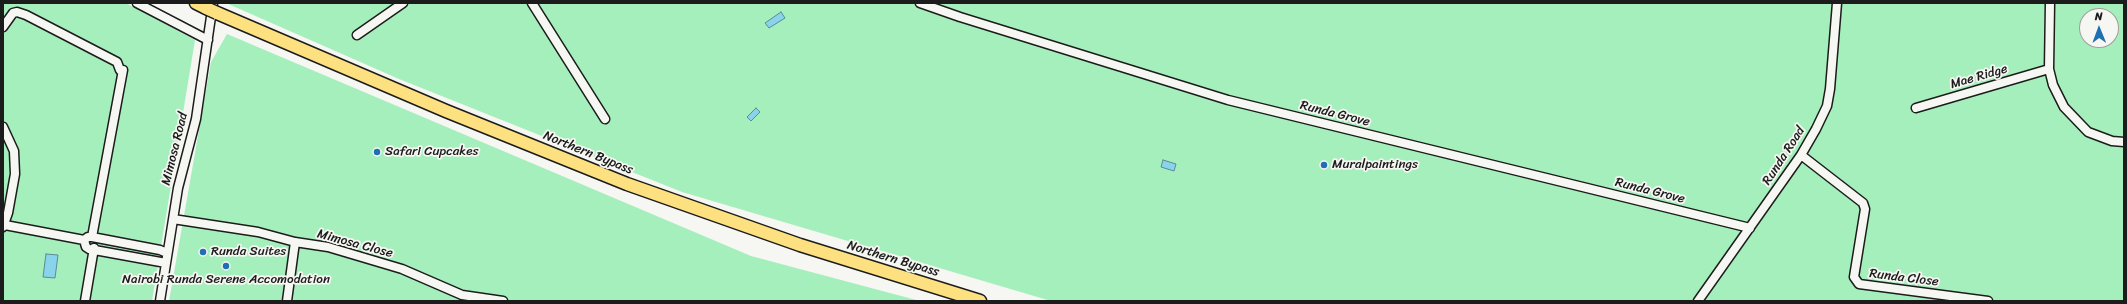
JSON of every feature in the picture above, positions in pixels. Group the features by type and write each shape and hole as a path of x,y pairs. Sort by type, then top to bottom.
{"main road":[{"name":"Northern Bypass","path":"208,7 439,108 627,184 800,245 980,301"}],"street":[{"path":"137,3 208,40"},
{"path":"357,35 403,3"},
{"path":"532,3 605,119"},
{"name":"Runda Grove","path":"920,3 960,17 1228,100 1750,228"},
{"name":"Runda Road","path":"1698,301 1801,155 1827,106 1837,3"},
{"path":"2050,3 2049,69 2061,101 2073,118 2088,132 2112,141 2124,142"},
{"name":"Mimosa Road","path":"161,297 164,262 167,253 178,188 196,119 208,40 208,7"},
{"path":"3,27 13,13 17,12 26,15 117,62 120,70 123,70 92,237"},
{"name":"Mae Ridge","path":"1916,108 2049,69"},
{"path":"3,127 14,151 15,174 4,226 84,240 88,237 92,237 160,250 167,253"},
{"name":"Runda Close","path":"1801,155 1862,203 1865,209 1854,277 1859,284 1988,301"},
{"name":"Mimosa Close","path":"173,219 258,232 295,242 328,247 402,269 469,299 503,301"},
{"path":"84,240 86,247 164,262"},
{"path":"287,301 295,242"},
{"path":"85,301 94,248"}],"green space":[{"path":"3,3 126,3 195,40 152,301 3,301"},
{"path":"226,3 2124,3 2124,301 1051,301 682,192 399,79"},
{"path":"227,34 751,256 920,301 169,301 211,62"}],"water":[{"path":"781,12 785,18 769,28 765,23"},
{"path":"756,108 760,112 751,121 747,117"},
{"path":"1163,160 1176,164 1174,171 1161,167"},
{"path":"46,254 58,255 55,278 43,277"}],"place":[{"name":"Safari Cupcakes","path":"377,152"},
{"name":"Muralpaintings","path":"1324,165"},
{"name":"Runda Suites","path":"203,252"},
{"name":"Nairobi Runda Serene Accomodation","path":"226,266"}]}
